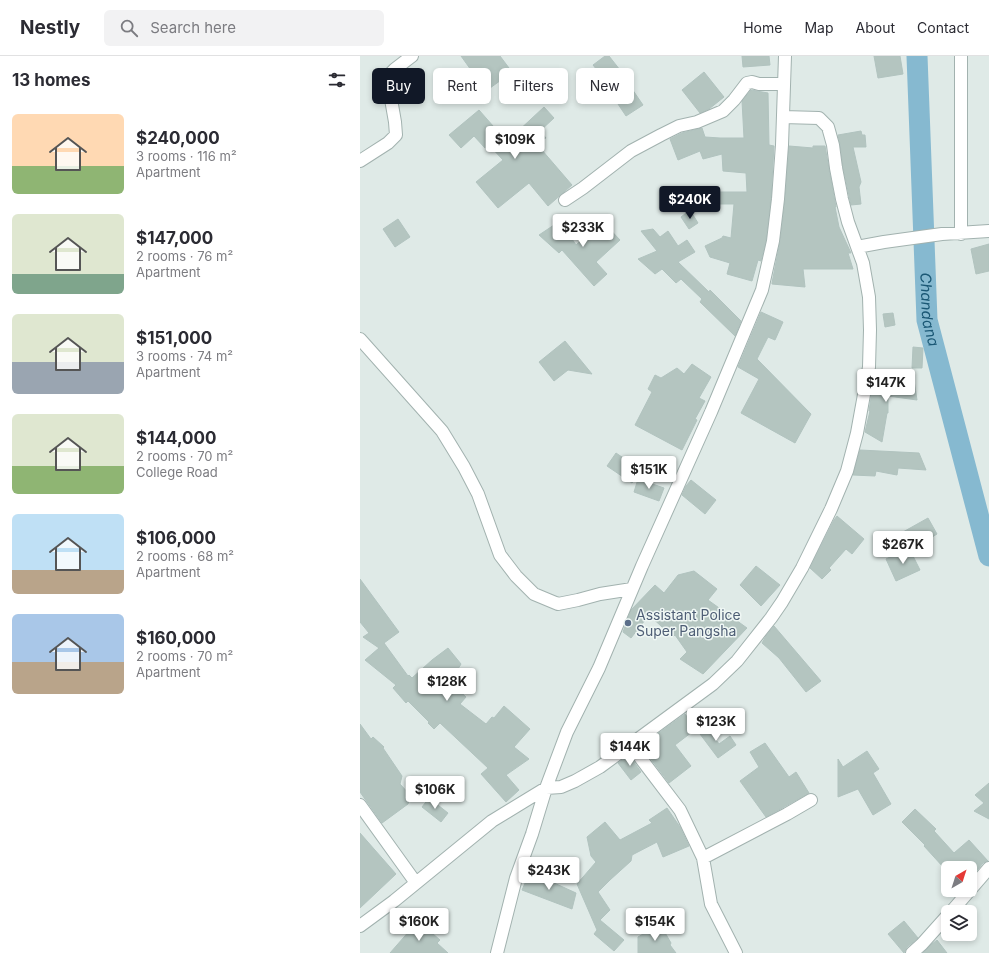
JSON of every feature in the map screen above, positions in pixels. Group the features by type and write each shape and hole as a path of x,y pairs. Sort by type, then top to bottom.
{"street":[{"path":"360,161 388,143 396,135 388,82 390,74 412,56"},
{"path":"497,953 516,878 532,834 546,788 568,732 599,668 632,589 711,412 762,290 773,241 778,199 782,145 785,56"},
{"path":"960,234 961,56"},
{"path":"565,200 631,152 655,138 679,126 697,122 723,111 747,84 752,82 760,84 784,84"},
{"path":"360,926 416,883 492,821 546,788 561,787 600,767 713,684 737,661 771,618 782,602 810,552 831,509 847,470 857,433 869,366 869,297 863,263 848,222 842,199 833,145 828,127 819,118 783,117"},
{"path":"857,247 942,234 989,231"},
{"path":"360,339 442,431 478,494 500,555 516,576 534,594 558,604 600,594 632,589"},
{"path":"631,745 680,810 703,858 711,904 736,953"},
{"path":"703,858 811,800"},
{"path":"360,805 416,883"},
{"path":"957,905 989,868"},
{"path":"912,953 941,923"}],"building":[{"path":"461,56 500,56 509,68 499,68 499,82 491,87 491,68 470,68"},
{"path":"605,56 609,56 618,68 595,68 593,65"},
{"path":"742,56 769,56 770,65 743,67"},
{"path":"874,56 900,56 903,74 878,78"},
{"path":"704,72 724,97 709,109 700,113 682,90"},
{"path":"751,90 768,93 769,145 774,146 771,198 766,240 761,261 758,260 752,281 727,274 730,263 710,257 705,246 722,238 723,236 731,238 734,204 712,204 712,192 747,192 746,173 723,171 722,154 703,159 700,151 678,160 670,139 682,133 702,128 705,137 744,138 742,101"},
{"path":"634,92 643,105 626,116 618,104 634,104"},
{"path":"544,107 554,118 540,131 546,138 535,142 572,185 548,206 529,183 498,208 476,182 503,160 489,145 485,148 474,136 461,148 449,135 479,110 515,151 524,144 516,133"},
{"path":"861,131 862,135 865,135 866,147 853,147 861,182 859,187 861,204 851,205 838,135"},
{"path":"789,146 813,148 813,146 825,146 839,227 851,253 848,253 853,269 803,269 805,287 772,284 780,242"},
{"path":"690,210 698,223 689,229 681,217"},
{"path":"398,219 410,237 395,247 383,229"},
{"path":"560,221 576,245 602,221 620,240 596,262 607,274 594,286 562,250 559,253 539,235"},
{"path":"653,229 660,237 668,231 678,246 687,240 695,252 678,262 709,292 710,290 741,321 735,336 700,302 702,299 681,279 676,283 662,269 655,274 638,259 657,251 641,231"},
{"path":"989,244 989,271 976,274 971,249"},
{"path":"761,312 783,322 775,340 768,337 757,359 811,414 795,443 741,413 759,379 738,367"},
{"path":"893,313 895,325 885,327 883,314"},
{"path":"565,341 592,374 568,370 554,381 539,362"},
{"path":"913,347 923,348 922,368 912,368"},
{"path":"692,364 711,377 699,398 705,401 695,419 697,420 682,450 635,425 652,392 648,389 655,375 661,378 677,368 684,374"},
{"path":"874,379 914,380 917,400 888,396 888,413 882,442 865,432 870,411"},
{"path":"860,450 919,453 926,470 898,468 897,475 876,471 875,476 853,475"},
{"path":"616,453 641,470 632,483 607,466"},
{"path":"638,479 664,488 659,501 634,492"},
{"path":"691,480 716,500 705,514 682,495 686,486"},
{"path":"837,516 864,539 852,554 846,549 829,568 831,570 822,579 810,568"},
{"path":"928,518 937,534 913,549 903,532"},
{"path":"909,548 920,570 896,581 886,559"},
{"path":"756,566 780,585 761,606 740,585"},
{"path":"694,571 717,589 708,600 747,628 703,674 680,659 687,652 675,635 673,637 649,615 631,638 623,632 631,610 655,585 664,593 678,575"},
{"path":"360,579 399,632 384,643 408,676 409,675 412,678 448,648 461,664 450,682 466,697 460,704 486,724 492,717 494,718 504,706 530,729 514,747 529,759 506,775 519,790 506,802 481,774 488,768 440,723 434,729 408,701 406,703 393,688 396,685 365,660 379,648 363,637 369,633 360,622"},
{"path":"774,626 821,681 806,692 779,658 762,643"},
{"path":"685,714 696,729 675,745 691,766 669,783 641,746"},
{"path":"360,724 371,739 373,737 384,747 383,748 402,776 400,784 410,795 408,804 382,823 360,792"},
{"path":"705,724 719,744 730,736 736,745 718,758 697,730"},
{"path":"765,743 789,777 796,772 809,793 766,817 740,781 759,767 750,752"},
{"path":"867,751 879,769 873,773 891,804 873,815 858,789 838,797 838,759 843,767"},
{"path":"629,755 641,772 631,780 618,763"},
{"path":"989,783 989,819 974,811 984,803 975,795"},
{"path":"429,798 448,813 441,822 422,807"},
{"path":"667,808 680,827 689,846 663,857 657,842 632,855 631,861 598,892 610,910 600,920 624,940 614,951 594,934 597,930 577,884 596,862 591,856 587,837 605,822 620,840 652,823 649,820"},
{"path":"915,809 936,829 934,831 954,853 969,840 988,861 983,863 977,870 977,861 941,861 941,865 924,846 925,845 902,822"},
{"path":"360,833 396,874 360,908"},
{"path":"530,872 576,893 572,909 522,890"},
{"path":"418,921 440,940 437,943 448,953 390,953"},
{"path":"904,921 918,938 907,947 904,953 888,934"},
{"path":"660,924 671,943 670,945 676,953 638,953 638,937"},
{"path":"937,940 947,953 923,953 932,944"}],"waterway":[{"name":"Chandana","path":"917,56 927,320 989,556"}],"place":[{"name":"Assistant Police Super Pangsha","path":"628,623"}]}
